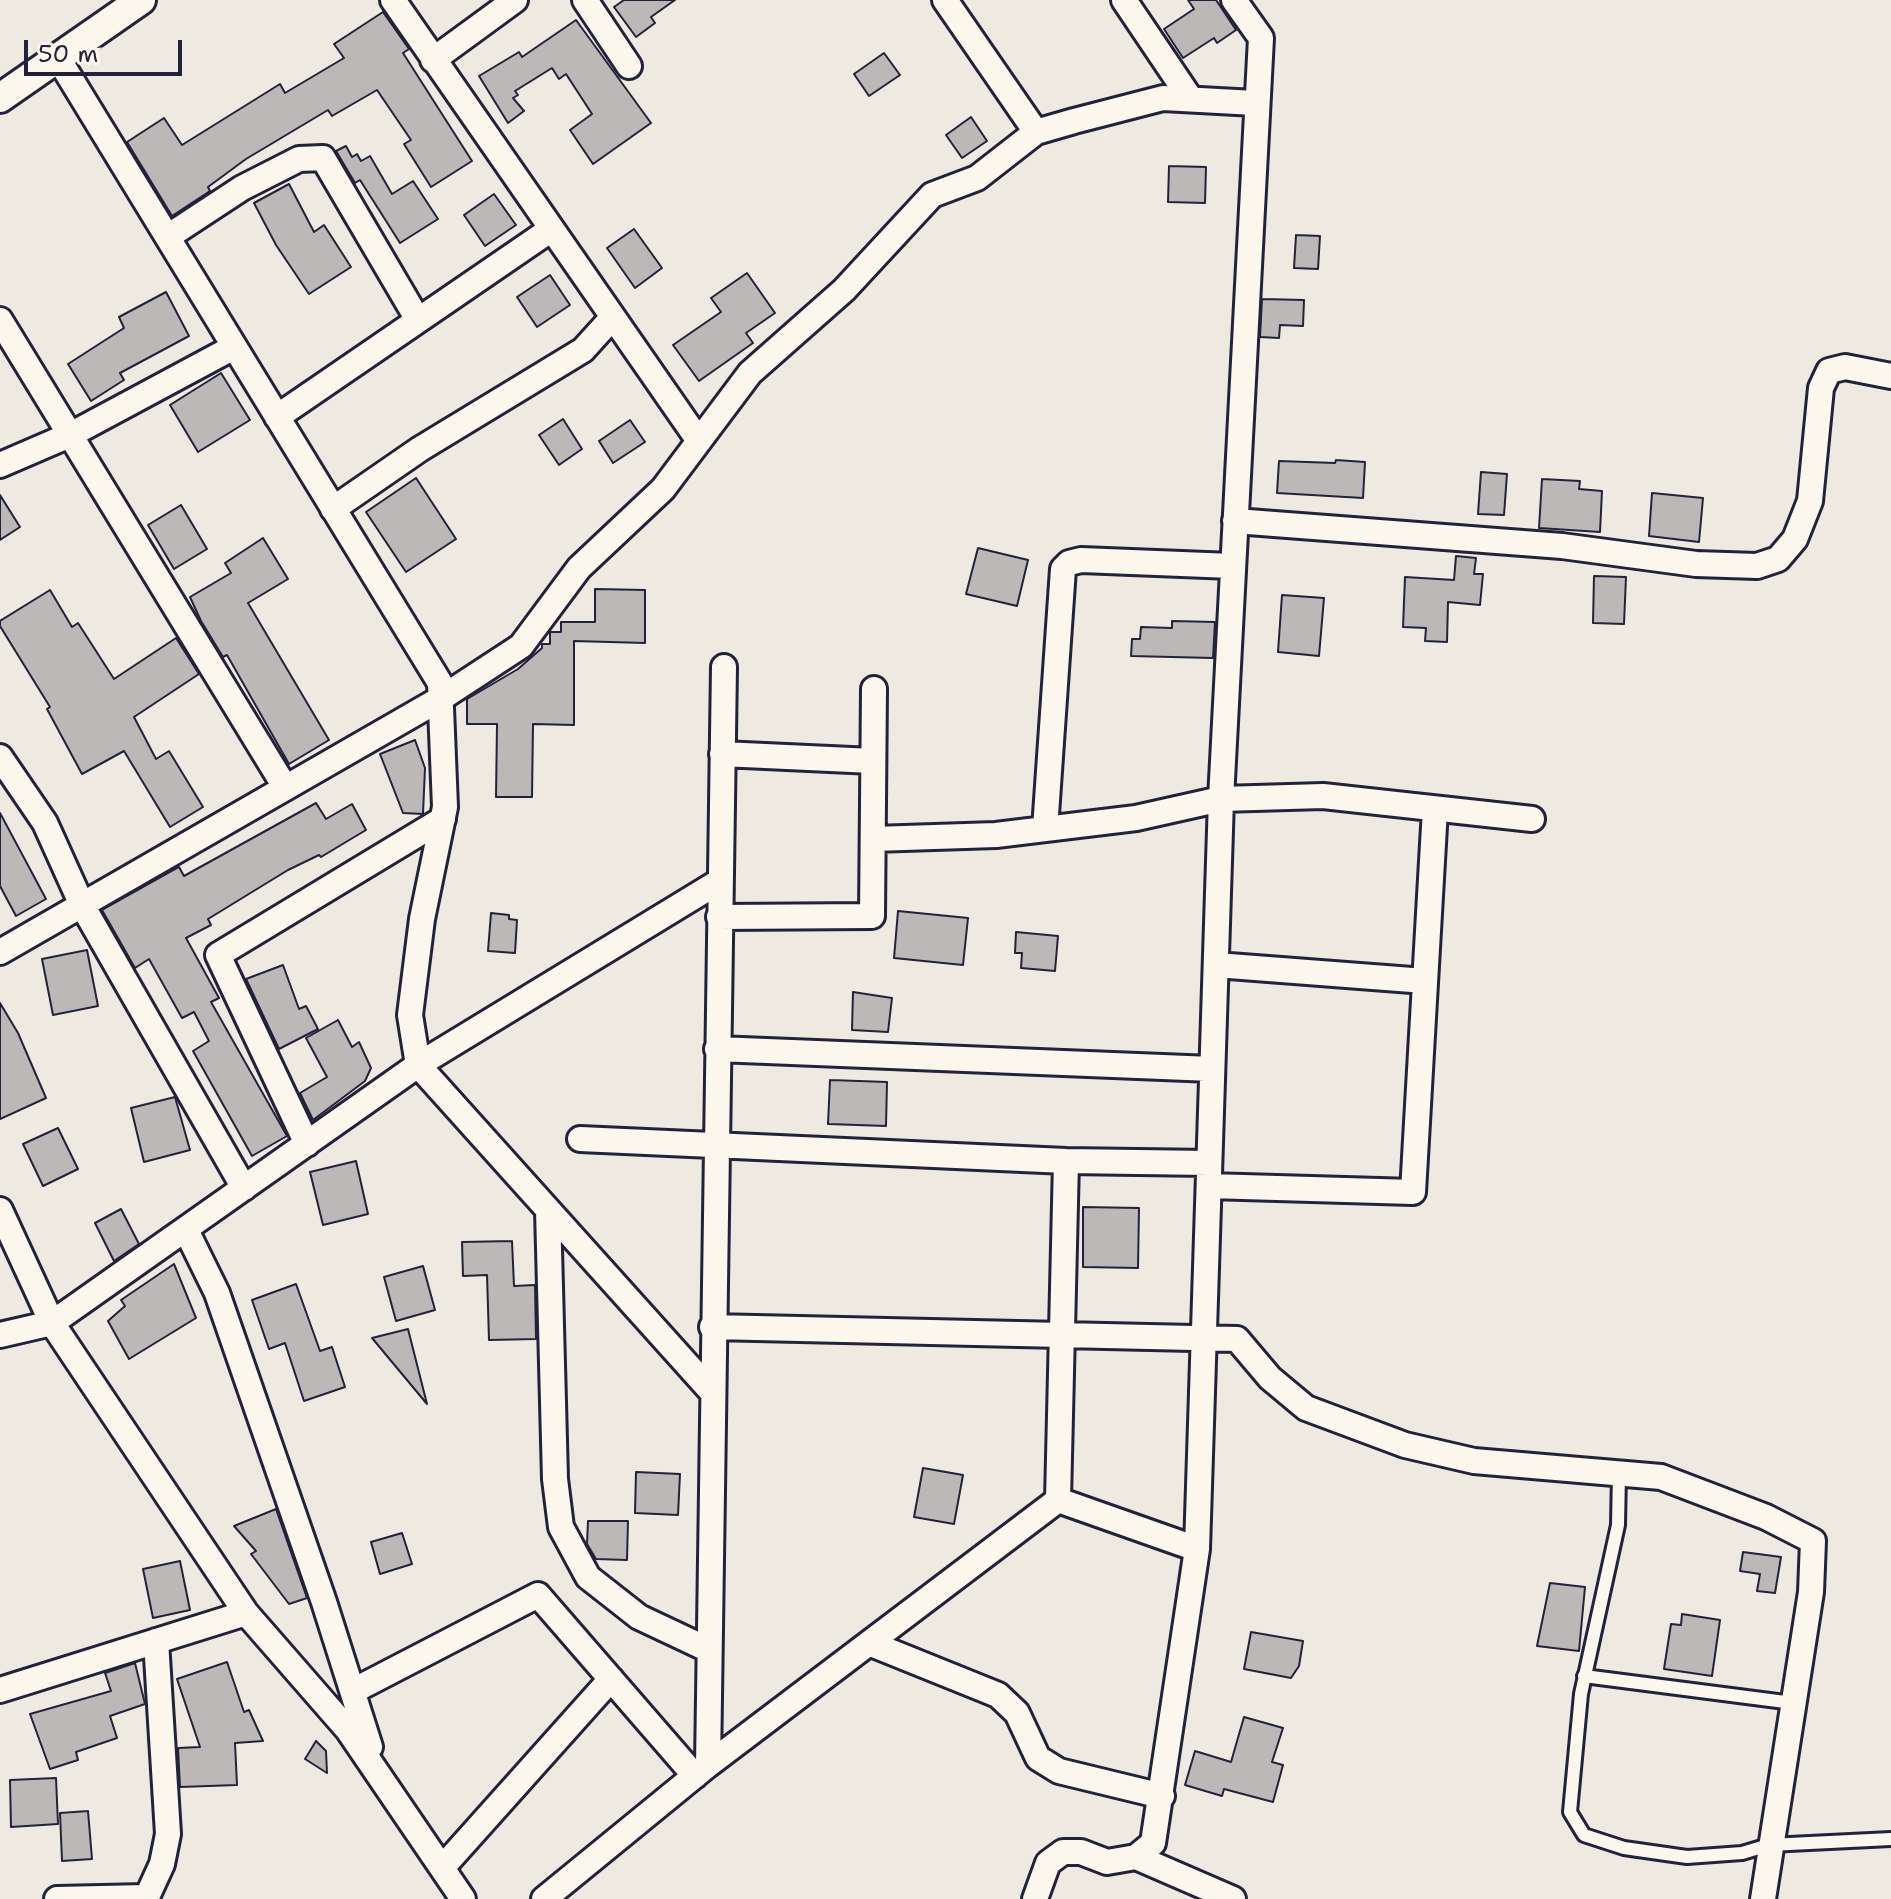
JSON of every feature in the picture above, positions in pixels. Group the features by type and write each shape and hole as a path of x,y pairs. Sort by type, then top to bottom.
{"street":[{"path":"0,98 141,0"},
{"path":"393,0 699,441"},
{"path":"433,60 515,0"},
{"path":"585,0 629,66"},
{"path":"945,0 1036,132"},
{"path":"1124,0 1190,98"},
{"path":"1035,1899 1048,1863 1063,1852 1081,1852 1107,1862 1136,1857 1153,1843 1197,1549 1221,799 1255,103 1261,38 1234,0"},
{"path":"58,58 440,683 443,819 422,919 410,1015 418,1065 711,1391"},
{"path":"0,952 440,699 521,646 579,568 663,489 750,373 844,290 932,195 977,178 1036,132 1163,98 1255,103"},
{"path":"169,236 242,188 299,159 323,158 344,200 418,320"},
{"path":"277,417 550,230"},
{"path":"333,509 420,449 583,350 612,318"},
{"path":"0,320 285,787"},
{"path":"0,465 72,434 234,347"},
{"path":"1235,521 1562,546 1696,564 1757,566 1778,559 1795,539 1810,501 1821,388 1829,371 1845,367 1891,376"},
{"path":"1045,829 1063,569 1069,563 1081,560 1232,566"},
{"path":"701,1771 709,1650 724,667"},
{"path":"719,917 872,916 874,689"},
{"path":"722,754 873,761"},
{"path":"0,757 45,823 82,905 244,1188"},
{"path":"873,839 996,835 1136,818 1221,799 1323,796 1532,819"},
{"path":"580,1139 1066,1161 1413,1192 1435,809"},
{"path":"307,1144 218,955 443,819"},
{"path":"0,1335 52,1323 418,1065 720,881"},
{"path":"1216,965 1425,981"},
{"path":"717,1049 1212,1069"},
{"path":"1058,1500 1066,1161"},
{"path":"0,1210 52,1323 246,1613 348,1730 463,1899"},
{"path":"548,1210 555,1479 561,1527 588,1577 639,1617 709,1650"},
{"path":"186,1230 217,1293 379,1775"},
{"path":"712,1327 1237,1339 1270,1378 1306,1408 1405,1445 1474,1461 1619,1473 1677,1482 1766,1517 1813,1541 1811,1592 1769,1845 1763,1899"},
{"path":"1058,1500 1197,1549"},
{"path":"544,1899 701,1771 1058,1500"},
{"path":"353,1691 538,1595 611,1679 701,1771"},
{"path":"0,1690 246,1613"},
{"path":"57,1899 146,1898 162,1864 168,1834 156,1641"},
{"path":"869,1643 998,1695 1017,1713 1038,1758 1059,1771 1162,1796"},
{"path":"442,1868 611,1679"},
{"path":"1136,1857 1233,1899"}],"lane":[{"path":"1619,1473 1618,1525 1584,1676 1570,1812 1584,1835 1624,1848 1687,1857 1742,1853 1769,1845 1891,1839"},
{"path":"1584,1676 1793,1703"}],"building":[{"path":"624,0 675,0 651,17 655,23 636,37 614,7"},
{"path":"1188,0 1216,0 1236,30 1217,43 1214,38 1183,58 1164,29 1194,9"},
{"path":"383,12 409,49 403,53 472,161 431,187 404,144 411,140 377,90 332,116 328,110 246,159 208,187 210,191 172,216 127,142 164,118 182,145 280,84 285,93 344,58 334,44"},
{"path":"576,20 651,123 593,164 570,130 592,114 566,74 559,79 552,68 515,91 518,95 513,98 524,111 508,123 479,76 519,52 522,57"},
{"path":"884,53 900,75 869,96 854,74"},
{"path":"971,117 987,141 962,158 946,135"},
{"path":"346,146 352,157 357,154 361,161 370,156 392,194 413,181 438,219 400,243 360,180 355,183 336,151"},
{"path":"1169,166 1206,167 1205,203 1168,202"},
{"path":"289,184 314,232 324,225 351,267 309,294 276,245 254,203"},
{"path":"494,194 516,225 485,246 464,215"},
{"path":"634,229 662,268 635,288 607,248"},
{"path":"1296,235 1320,236 1318,269 1294,268"},
{"path":"747,273 775,313 746,333 753,343 699,381 673,345 721,312 711,298"},
{"path":"550,275 570,305 537,327 517,297"},
{"path":"166,292 189,336 120,373 124,380 91,401 68,364 124,328 119,317"},
{"path":"1262,299 1304,300 1303,326 1280,325 1279,338 1260,337"},
{"path":"221,373 250,420 198,452 170,405"},
{"path":"563,419 582,449 559,465 539,435"},
{"path":"630,420 645,442 613,463 599,441"},
{"path":"1336,460 1365,462 1363,498 1277,493 1279,461 1335,463"},
{"path":"1481,472 1507,474 1504,515 1478,514"},
{"path":"416,478 456,539 406,572 366,512"},
{"path":"1542,479 1580,481 1579,489 1602,491 1600,532 1539,528"},
{"path":"1652,493 1703,498 1699,542 1649,536"},
{"path":"0,495 20,527 0,540"},
{"path":"181,505 207,549 174,569 148,525"},
{"path":"263,538 288,579 248,603 329,740 289,764 227,655 223,657 201,621 190,597 231,573 225,563"},
{"path":"978,548 1028,560 1017,606 966,594"},
{"path":"1456,556 1476,558 1474,574 1483,574 1480,605 1448,602 1447,642 1425,641 1426,628 1403,627 1405,577 1454,580"},
{"path":"1594,576 1626,577 1624,624 1593,623"},
{"path":"595,589 645,590 645,643 574,641 574,725 533,724 532,797 496,797 497,724 467,724 467,699 518,669 542,648 542,644 550,644 550,632 561,632 561,622 595,622"},
{"path":"50,590 72,627 78,623 114,679 176,638 199,674 134,717 156,759 169,751 203,807 170,827 124,751 82,774 47,709 50,707 0,626 0,621"},
{"path":"1282,595 1324,598 1319,656 1278,652"},
{"path":"1172,621 1215,622 1213,658 1131,656 1132,639 1140,639 1141,627 1172,628"},
{"path":"415,740 425,768 423,814 403,813 380,754"},
{"path":"316,803 326,819 352,804 366,830 321,857 319,855 288,870 208,919 211,925 186,938 219,998 211,1002 287,1136 252,1156 193,1051 209,1041 194,1012 182,1018 149,959 135,968 102,910 179,867 184,876"},
{"path":"0,813 46,899 16,916 0,886"},
{"path":"898,911 968,918 963,965 894,958"},
{"path":"491,913 509,915 509,919 517,920 515,953 488,951"},
{"path":"1016,932 1058,936 1055,971 1021,968 1022,953 1015,953"},
{"path":"87,950 98,1006 53,1015 42,959"},
{"path":"283,965 299,1009 306,1006 318,1029 279,1049 246,979"},
{"path":"853,992 892,998 888,1032 852,1030"},
{"path":"0,1003 18,1033 46,1098 0,1119"},
{"path":"338,1020 352,1047 359,1042 371,1068 365,1081 313,1120 300,1093 327,1077 306,1038"},
{"path":"830,1080 887,1082 886,1126 828,1124"},
{"path":"175,1097 190,1150 144,1162 131,1108"},
{"path":"58,1128 78,1169 43,1186 23,1144"},
{"path":"356,1161 368,1214 323,1225 310,1172"},
{"path":"1083,1207 1139,1208 1138,1268 1083,1267"},
{"path":"121,1209 139,1244 114,1261 95,1223"},
{"path":"512,1241 514,1286 535,1285 536,1339 489,1340 487,1275 463,1276 462,1242"},
{"path":"174,1264 196,1318 129,1359 108,1321 125,1306 121,1300"},
{"path":"423,1266 435,1310 396,1321 384,1277"},
{"path":"296,1284 320,1351 332,1347 345,1387 304,1401 285,1343 269,1349 252,1300"},
{"path":"408,1329 427,1404 372,1338"},
{"path":"923,1468 963,1475 954,1524 914,1517"},
{"path":"636,1472 680,1474 678,1515 635,1513"},
{"path":"276,1509 307,1598 289,1604 251,1554 256,1551 234,1526"},
{"path":"588,1521 628,1521 627,1560 596,1559 587,1544"},
{"path":"402,1533 412,1564 380,1574 371,1542"},
{"path":"1743,1552 1781,1557 1775,1593 1757,1591 1760,1574 1740,1571"},
{"path":"180,1561 190,1610 153,1618 143,1569"},
{"path":"1550,1583 1585,1587 1579,1651 1537,1646"},
{"path":"1682,1614 1720,1620 1712,1676 1664,1669 1671,1624 1681,1625"},
{"path":"1251,1632 1303,1641 1299,1666 1291,1678 1244,1669"},
{"path":"227,1662 244,1712 249,1710 263,1741 235,1743 237,1785 180,1787 178,1748 200,1747 177,1679"},
{"path":"135,1663 145,1704 110,1716 117,1738 76,1752 78,1760 50,1769 30,1714 111,1691 105,1673"},
{"path":"1244,1717 1283,1728 1272,1762 1283,1765 1273,1802 1224,1789 1222,1796 1185,1785 1195,1751 1231,1762"},
{"path":"316,1741 326,1751 327,1773 305,1759"},
{"path":"56,1778 58,1824 11,1827 10,1780"},
{"path":"88,1811 92,1859 62,1861 60,1813"}]}
